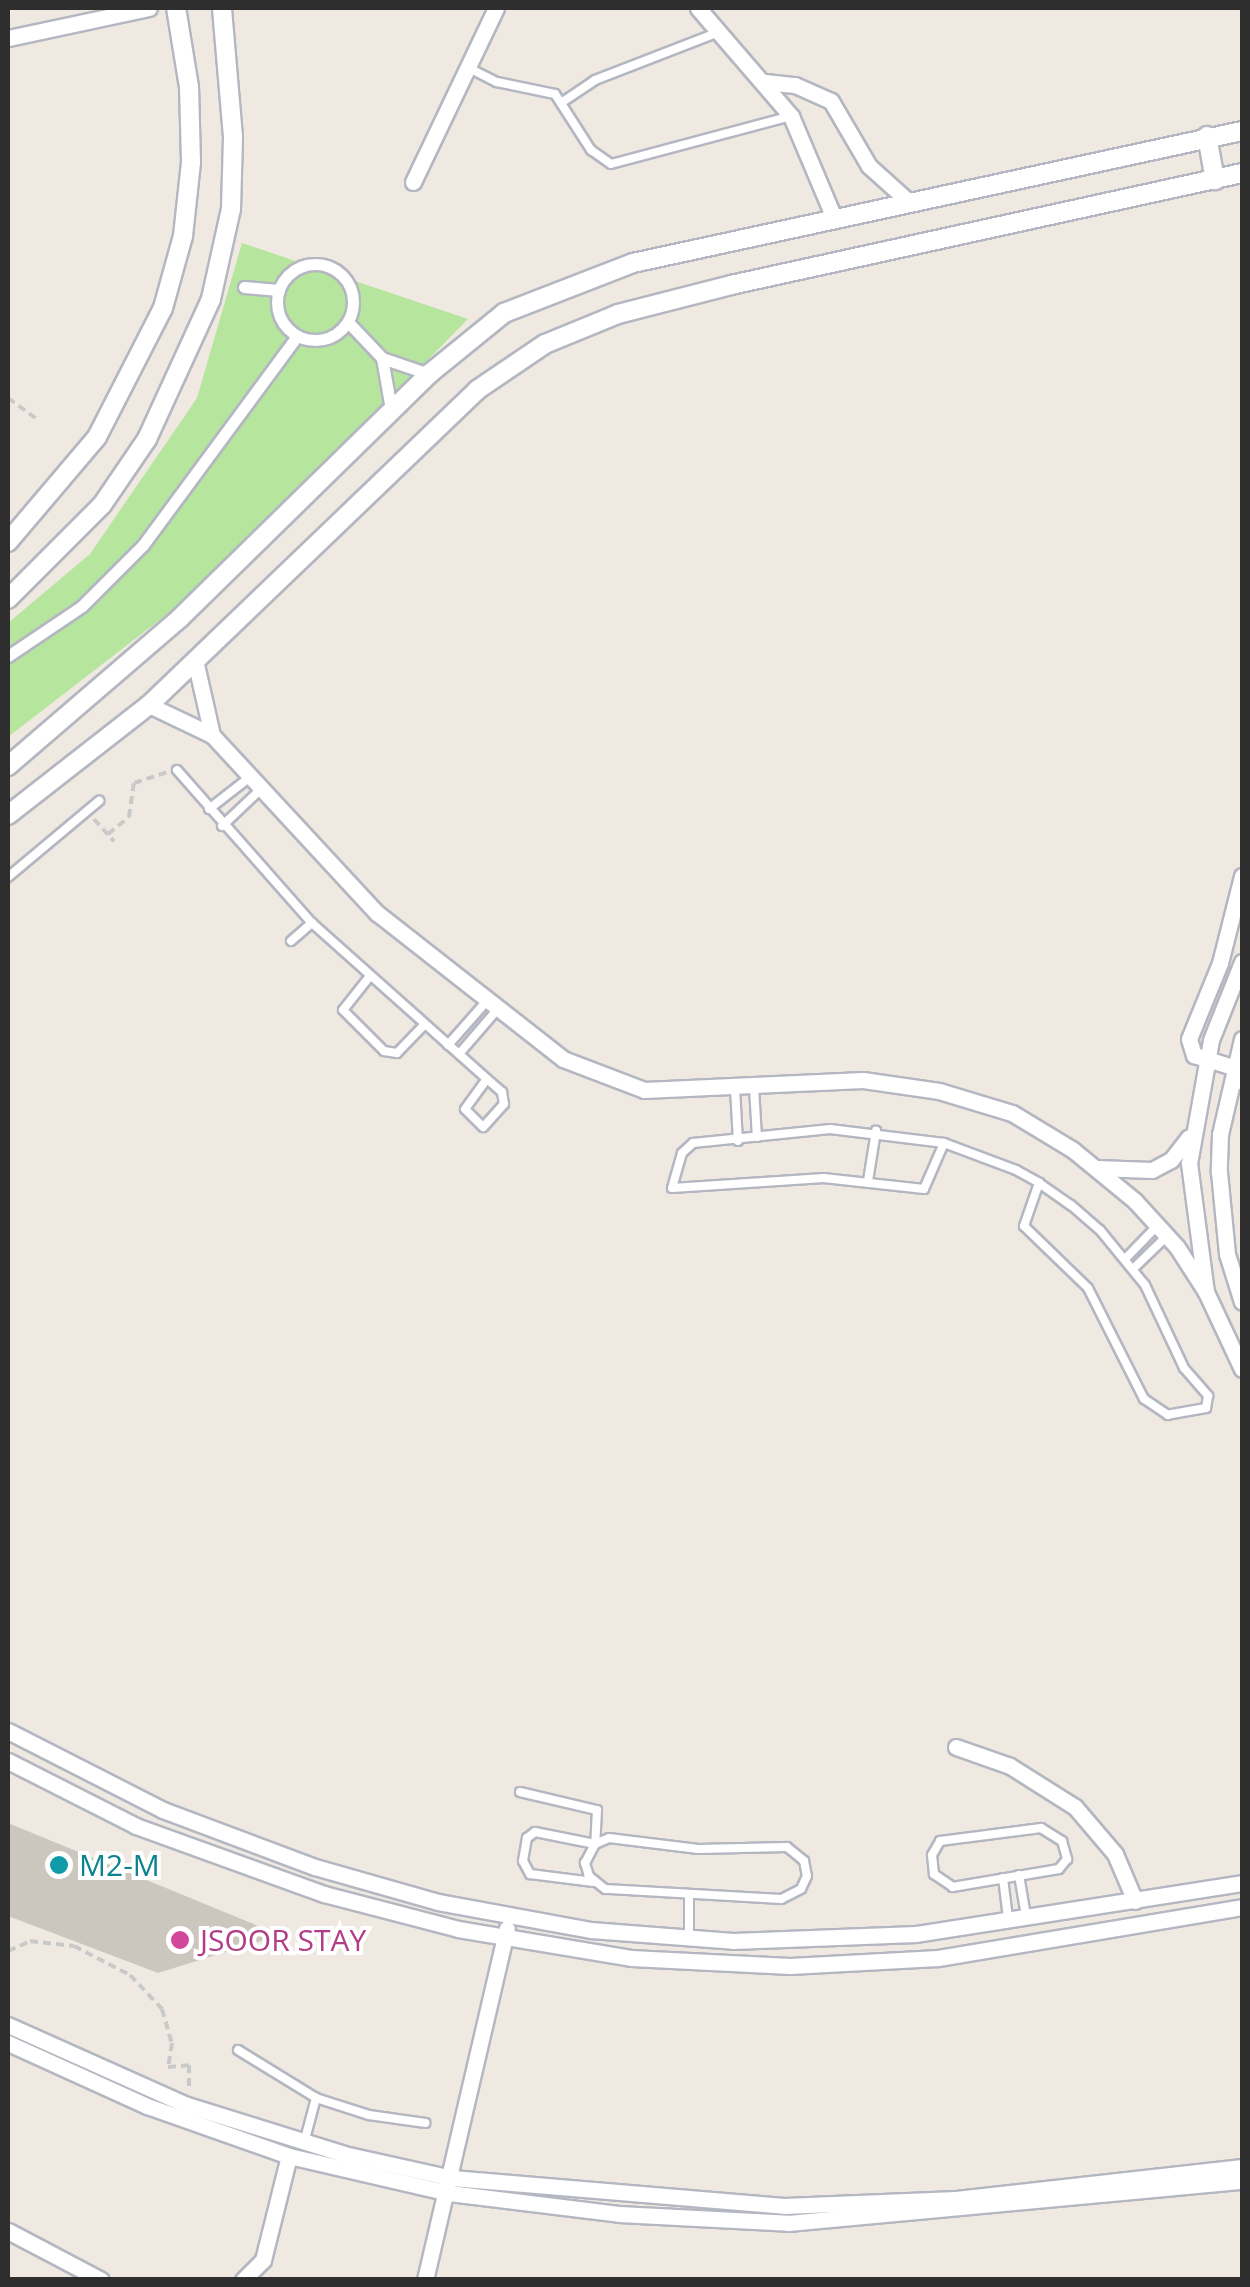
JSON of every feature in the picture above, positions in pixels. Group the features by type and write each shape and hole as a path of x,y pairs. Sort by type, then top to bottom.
{"street":[{"path":"8,38 149,8"},
{"path":"8,542 97,437 164,308 183,236 191,162 189,87 176,8"},
{"path":"8,599 102,504 147,439 211,299 231,209 233,137 222,8"},
{"path":"414,182 496,8"},
{"path":"698,8 791,116 834,218"},
{"path":"765,82 796,86 832,101 869,166 908,201"},
{"path":"8,766 180,618 428,374 504,313 583,277 908,201 1207,136 1242,132"},
{"path":"1207,136 1215,180"},
{"path":"8,815 149,705 477,390 545,344 618,314 730,285 1242,173"},
{"path":"244,287 278,290 306,264 332,267 350,286 348,322 330,338 297,336 279,316 278,290"},
{"path":"348,322 382,358 428,374"},
{"path":"8,656 82,606 143,545 297,336"},
{"path":"382,358 392,409"},
{"path":"195,660 212,735"},
{"path":"149,705 212,735 376,913 490,1007 593,1074 644,1090 863,1080 939,1091 1012,1113 1097,1168 1163,1230 1206,1292 1242,1369"},
{"path":"1242,876 1220,963 1189,1039 1190,1050 1206,1061 1234,1067 1242,1082"},
{"path":"1206,1292 1192,1208 1191,1134 1206,1061 1242,962"},
{"path":"1242,1039 1224,1114 1221,1217 1242,1302"},
{"path":"1224,1114 1242,1111"},
{"path":"1097,1168 1152,1170 1171,1160 1191,1134"},
{"path":"8,1731 241,1841 387,1888 509,1916 689,1939 843,1939 1008,1924 1242,1883"},
{"path":"956,1747 1022,1772 1075,1806 1115,1854 1135,1901"},
{"path":"8,1761 225,1861 390,1912 505,1938 684,1962 842,1964 1016,1949 1242,1908"},
{"path":"425,2280 451,2186 509,1916"},
{"path":"8,2025 187,2105 224,2126 304,2143 451,2186 784,2206 956,2199 1242,2167"},
{"path":"8,2043 224,2126 289,2156 619,2214 788,2223 1242,2181"},
{"path":"243,2280 263,2260 289,2156"},
{"path":"8,2231 100,2280"}],"lane":[{"path":"564,101 595,80 721,32"},
{"path":"466,66 564,101 592,150 618,164 791,116"},
{"path":"177,770 222,826 312,923 370,976 488,1079 502,1092 504,1104 483,1127 465,1109 488,1079"},
{"path":"209,810 255,783"},
{"path":"222,826 255,783"},
{"path":"8,878 100,802"},
{"path":"291,941 312,923"},
{"path":"370,976 343,1010 384,1050 398,1053 425,1024"},
{"path":"448,1045 490,1007"},
{"path":"459,1054 490,1007"},
{"path":"754,1087 756,1136"},
{"path":"734,1088 738,1141"},
{"path":"868,1180 876,1131"},
{"path":"944,1143 928,1188 868,1180 672,1188 688,1145 756,1136 876,1131 944,1143 1039,1183 1086,1216 1134,1268 1184,1368 1208,1396 1200,1411 1168,1415 1144,1399 1088,1288 1024,1226 1039,1183"},
{"path":"1126,1258 1163,1230"},
{"path":"1134,1268 1163,1230"},
{"path":"520,1792 593,1807 599,1819 595,1844 586,1863 593,1882"},
{"path":"1031,1827 1062,1841 1063,1866 1019,1875 946,1886 934,1874 933,1849 944,1840 1031,1827"},
{"path":"535,1832 595,1844 609,1838 698,1849 780,1846 794,1850 807,1868 801,1889 789,1898 689,1896 530,1874 523,1861 527,1838 535,1832"},
{"path":"1019,1875 1027,1920"},
{"path":"1003,1878 1008,1924"},
{"path":"689,1896 689,1939"},
{"path":"238,2050 316,2098 369,2115 425,2123"},
{"path":"304,2143 316,2098"}],"path":[{"path":"8,398 38,420"},
{"path":"108,834 130,814 134,783 177,770"},
{"path":"88,811 114,841"},
{"path":"8,1951 30,1941 74,1946 130,1975 167,2020 168,2067 189,2065 187,2105"}],"green space":[{"path":"242,243 468,319 210,581 8,737 8,623 90,554 197,398"}],"building":[{"name":"M2-M","path":"8,1823 280,1935 158,1973 8,1916"}],"place":[{"name":"M2-M","path":"59,1865"},
{"name":"JSOOR STAY","path":"180,1940"}]}
